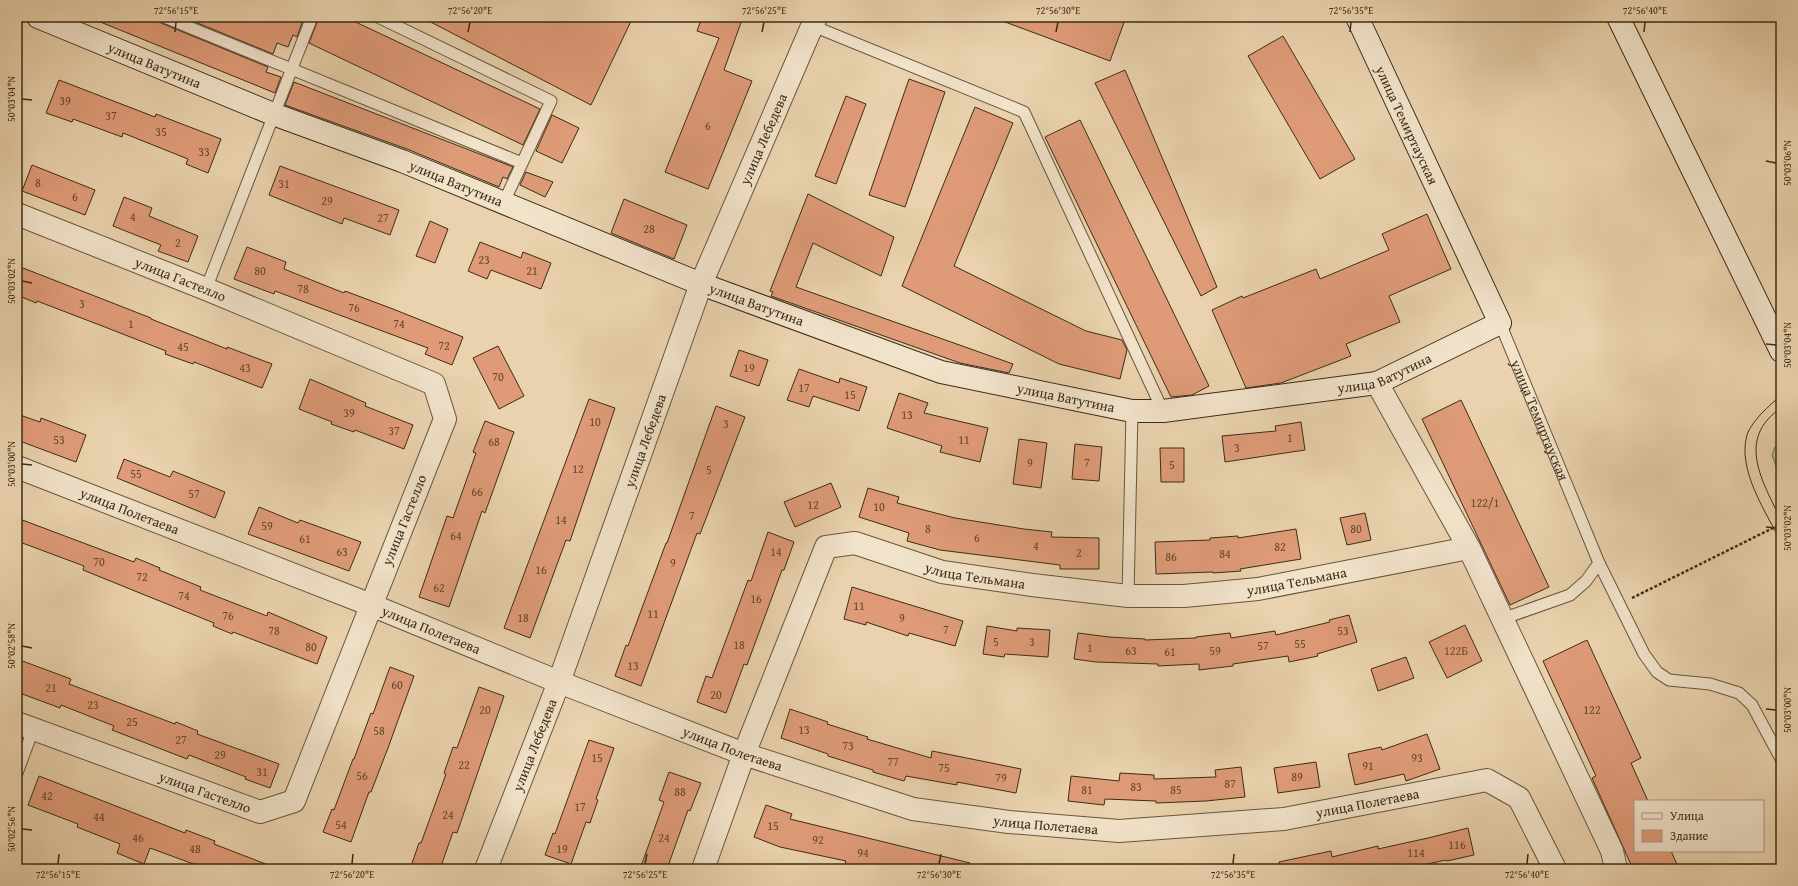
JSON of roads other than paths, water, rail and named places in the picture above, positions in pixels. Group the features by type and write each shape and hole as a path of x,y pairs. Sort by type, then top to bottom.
{"street":[{"name":"улица Ватутина","path":"38,17 273,114 402,161 504,202 701,284 941,372 1132,411 1163,411 1377,383 1500,323"},
{"name":"улица Темиртауская","path":"1357,17 1500,323"},
{"path":"1618,17 1781,351"},
{"name":"улица Лебедева","path":"486,869 559,682 701,284 815,22"},
{"name":"улица Гастелло","path":"17,214 206,289 434,384 445,419 294,801 260,812 25,727"},
{"path":"1377,383 1469,548 1612,851 1616,869"},
{"name":"улица Полетаева","path":"17,467 371,605 559,682 744,754 912,809 1009,822 1119,831 1284,819 1487,780 1519,798 1555,869"},
{"name":"улица Тельмана","path":"703,869 744,754 826,547 855,543 942,572 1032,585 1128,596 1184,596 1258,589 1469,548"}],"lane":[{"path":"164,17 522,163"},
{"path":"206,289 312,17"},
{"path":"378,17 551,101 504,202"},
{"path":"815,22 1024,112 1163,411"},
{"name":"улица Темиртауская","path":"1500,323 1599,563 1644,654 1657,672 1669,680 1710,684 1739,693 1752,705 1781,759"},
{"path":"1128,596 1132,411"},
{"path":"1502,619 1570,595 1586,581 1599,563"},
{"path":"17,773 25,727"}],"tram line":[{"path":"1781,396 1773,402 1753,423 1747,435 1745,448 1749,476 1761,504 1781,542"},
{"path":"1781,408 1767,420 1759,433 1756,447 1757,461 1761,476 1781,520"}]}
